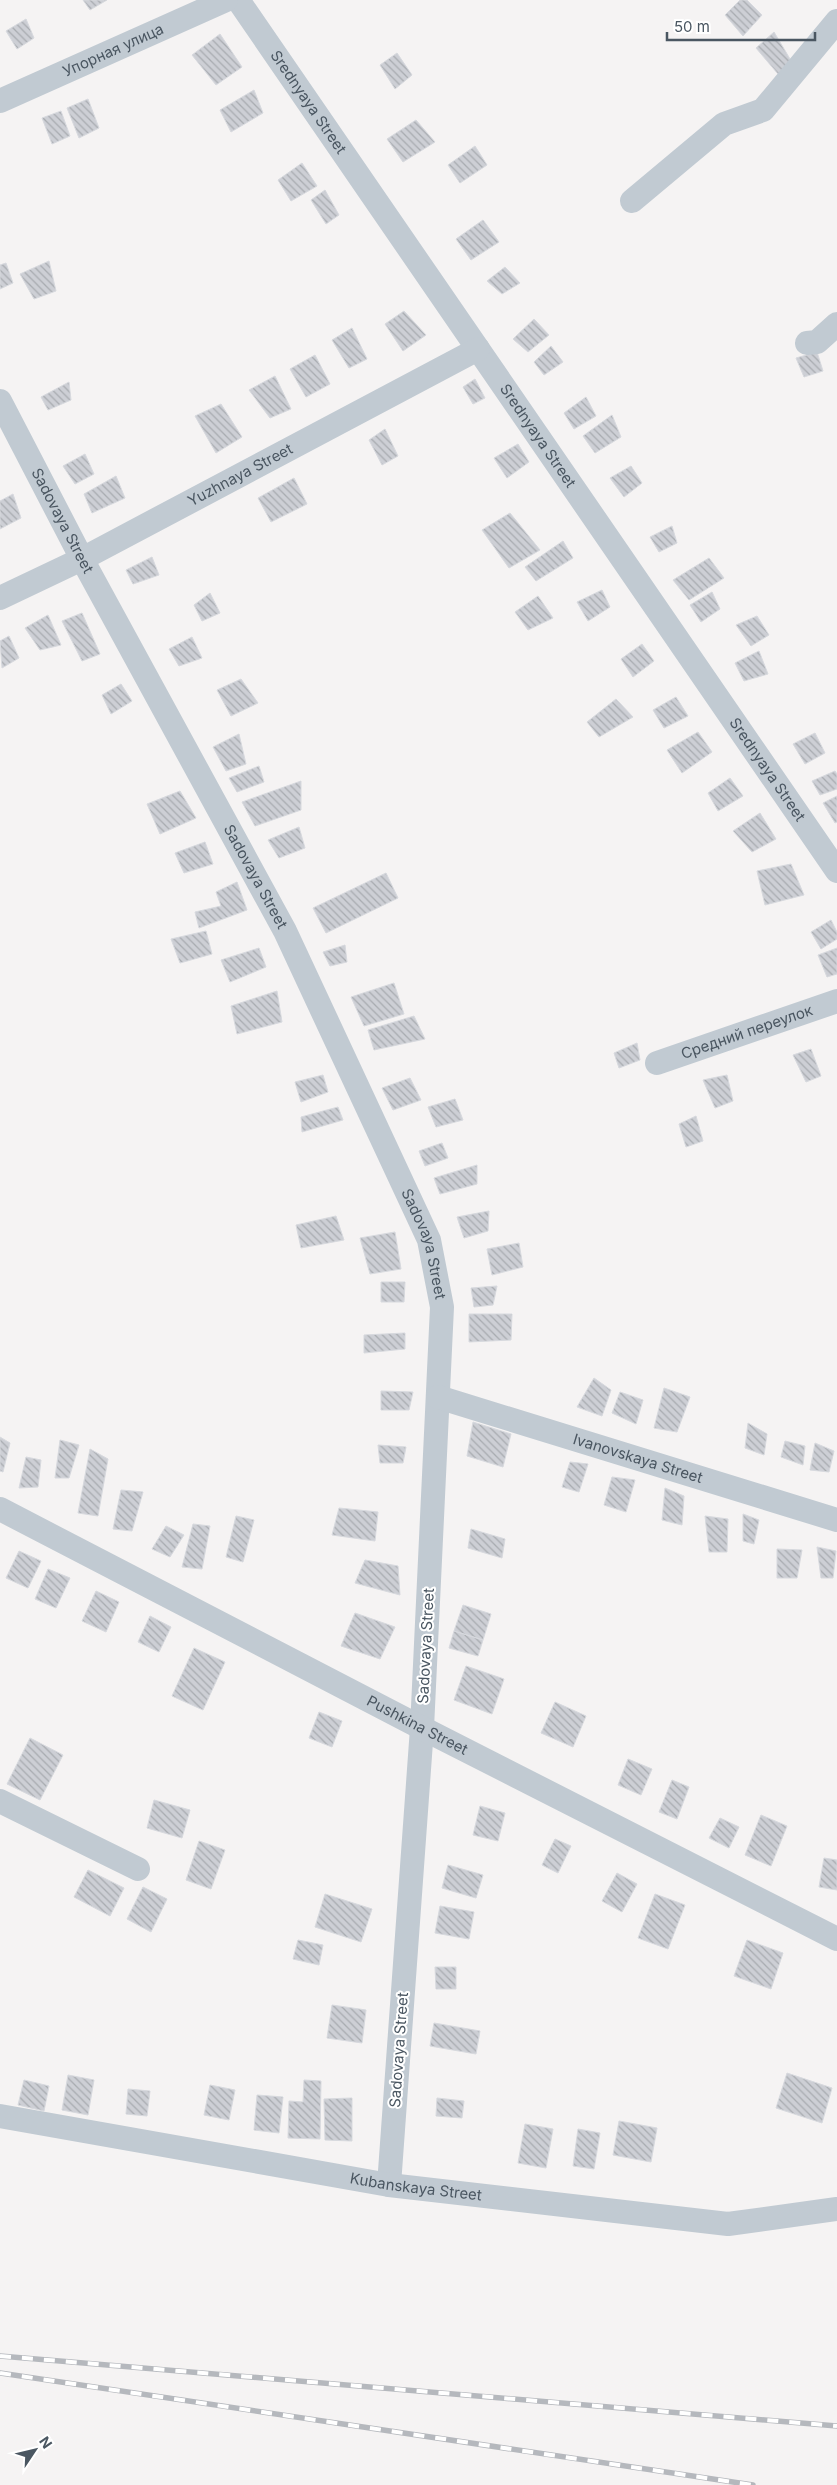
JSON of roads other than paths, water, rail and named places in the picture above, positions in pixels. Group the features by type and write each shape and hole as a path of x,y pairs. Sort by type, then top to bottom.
{"street":[{"name":"Упорная улица","path":"0,101 226,0"},
{"name":"Srednyaya Street","path":"238,0 837,871"},
{"path":"632,201 724,124 763,110 837,22"},
{"path":"807,343 817,342 837,324"},
{"name":"Yuzhnaya Street","path":"0,598 82,559 478,349"},
{"name":"Sadovaya Street","path":"0,401 82,559 285,931 430,1240 442,1306 422,1728 389,2185"},
{"name":"Средний переулок","path":"657,1063 837,1002"},
{"name":"Ivanovskaya Street","path":"438,1397 837,1520"},
{"name":"Pushkina Street","path":"0,1509 422,1728 837,1939"},
{"path":"0,1802 138,1869"},
{"name":"Kubanskaya Street","path":"0,2116 389,2185 728,2224 837,2209"}],"railway":[{"path":"0,2356 837,2426"},
{"path":"0,2373 753,2485"}]}
